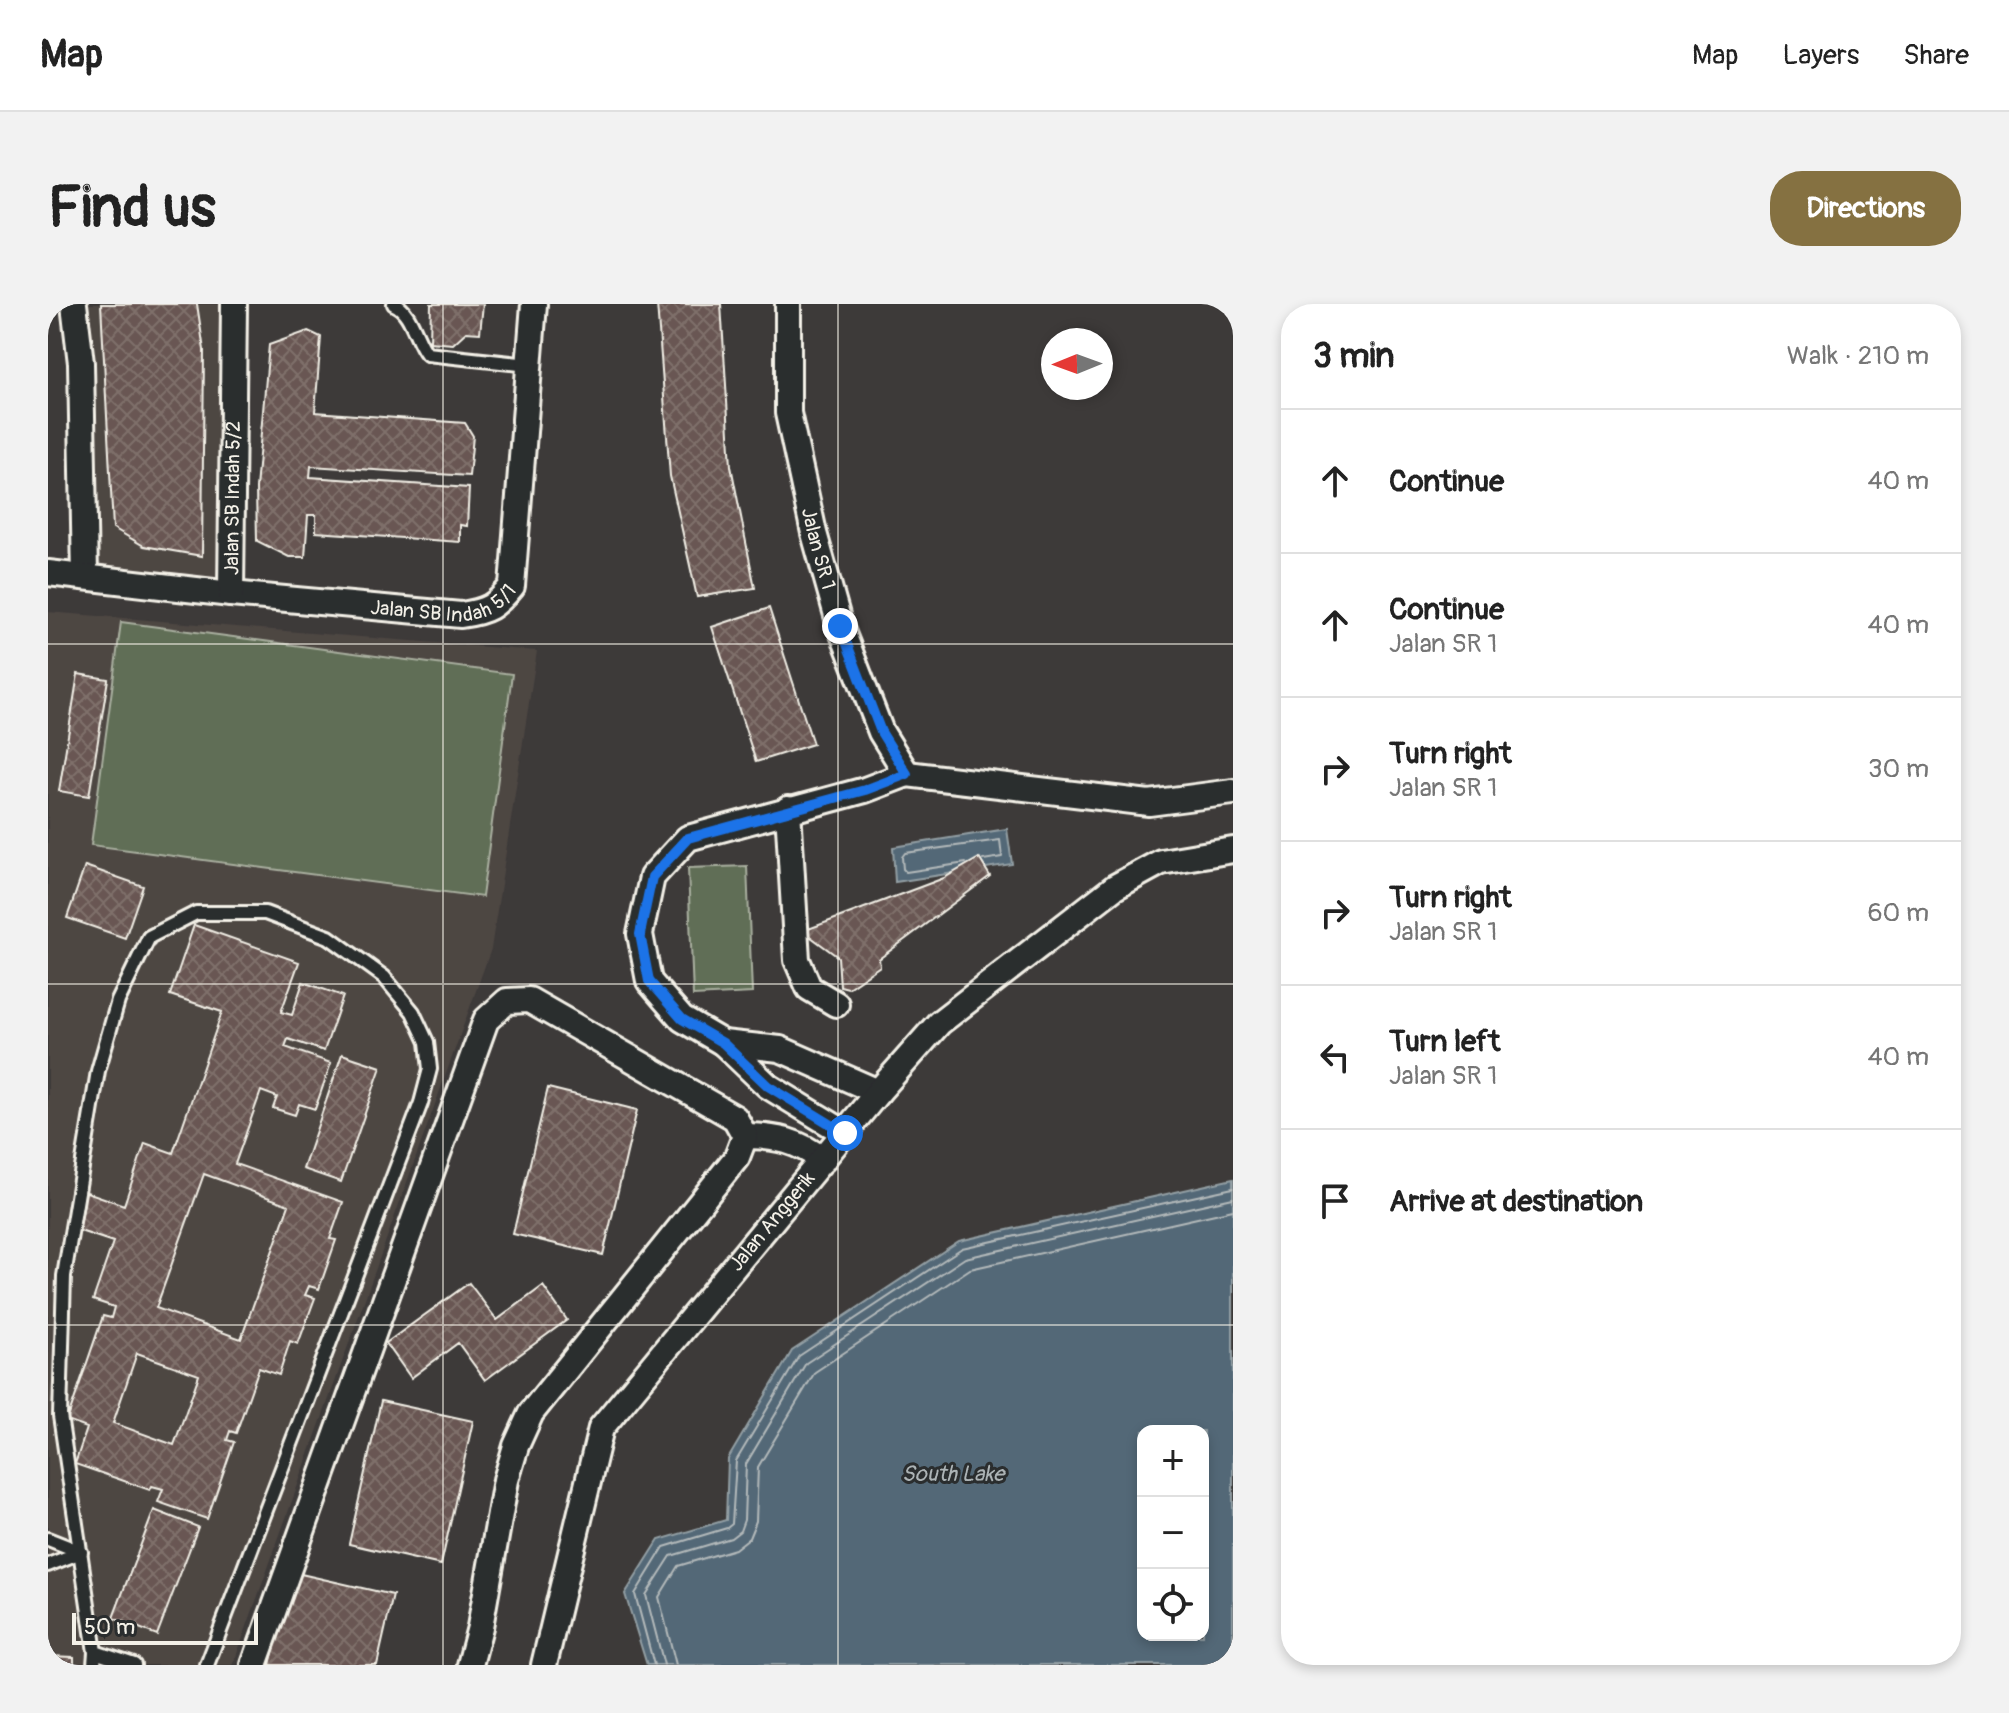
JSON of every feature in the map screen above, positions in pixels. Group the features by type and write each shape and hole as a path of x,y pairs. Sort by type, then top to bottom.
{"street":[{"path":"74,304 81,363 85,577"},
{"name":"Jalan SB Indah 5/2","path":"48,573 231,594 234,304"},
{"name":"Jalan SB Indah 5/1","path":"231,594 461,615 495,606 512,586 534,304"},
{"name":"Jalan SR 1","path":"788,304 788,413 814,533 845,639 881,732 907,774"},
{"path":"845,1133 768,1086 723,1043 682,1019 649,981 640,934 652,877 688,838 865,790 907,774 1149,803 1233,792"},
{"path":"788,809 797,960 809,988 836,1004"},
{"name":"Jalan Anggerik","path":"544,1665 601,1428 878,1092 939,1023 1115,887 1161,862 1233,850"},
{"path":"254,1665 486,1020 507,1001 529,1000 735,1118 745,1136 737,1157 531,1413 516,1446 506,1480 480,1627 470,1665"},
{"path":"723,1043 780,1049 878,1092"},
{"path":"745,1136 788,1139 805,1146 823,1160"}],"lane":[{"path":"394,304 401,307 410,321 416,341 427,354 529,365"},
{"path":"134,1665 95,1659 60,1416 64,1276 98,1071 118,1001 149,937 196,913 265,913 329,937 384,977 413,1012 427,1042 430,1069 421,1103 207,1665"},
{"path":"48,1539 81,1552"},
{"path":"48,1565 81,1552"}],"shaded area":[{"path":"80,304 224,304 219,582 94,568"},
{"path":"48,612 537,651 491,949 233,1665 48,1665"}],"green space":[{"path":"121,622 512,674 482,897 91,845"},
{"path":"747,866 752,993 693,996 688,868"}],"water":[{"path":"1007,829 1012,864 895,882 893,847"},
{"name":"South Lake","path":"1233,1179 1233,1665 647,1665 625,1594 659,1540 726,1520 728,1459 792,1351 959,1241"}],"building":[{"path":"101,304 197,304 204,350 202,556 144,546 113,528"},
{"path":"431,304 483,304 480,333 466,332 453,344 430,342"},
{"path":"657,304 721,304 731,466 755,588 697,597 670,476"},
{"path":"308,331 321,337 315,412 465,423 473,436 469,476 311,466 310,477 469,488 467,526 460,525 460,542 316,532 316,515 308,515 305,557 289,557 257,541 256,488 269,345"},
{"path":"769,608 813,744 756,762 712,627"},
{"path":"78,674 108,679 89,796 59,791"},
{"path":"979,858 990,876 879,959 880,966 848,988 840,986 838,957 803,931 944,878"},
{"path":"85,866 143,886 125,938 67,918"},
{"path":"194,925 299,962 281,1012 292,1015 303,982 343,996 324,1051 288,1039 285,1047 331,1063 315,1109 299,1104 295,1115 273,1108 277,1097 261,1091 235,1164 343,1202 330,1239 336,1240 319,1289 309,1286 305,1295 315,1298 298,1344 290,1341 279,1375 259,1368 236,1433 230,1431 227,1440 234,1442 207,1519 158,1502 163,1489 152,1486 150,1490 75,1464 87,1428 67,1421 103,1316 111,1318 114,1307 93,1300 113,1242 71,1228 84,1191 124,1205 145,1143 173,1153 222,1012 170,995","holes":["204,1174 289,1205 241,1339 156,1308","137,1353 199,1375 174,1445 113,1423"]},
{"path":"342,1054 381,1067 341,1182 303,1169"},
{"path":"548,1088 637,1110 603,1255 513,1234"},
{"path":"469,1283 497,1320 543,1286 567,1320 485,1380 458,1343 411,1378 386,1343"},
{"path":"381,1401 473,1421 441,1565 349,1544"},
{"path":"154,1510 198,1527 157,1635 113,1618"},
{"path":"292,1572 393,1595 377,1665 270,1665"},
{"path":"48,1656 74,1657 74,1665 48,1665"}],"route":[{"path":"840,626 881,732 907,774 865,790 688,838 652,877 640,934 649,981 682,1019 723,1043 768,1086 845,1133"}]}
